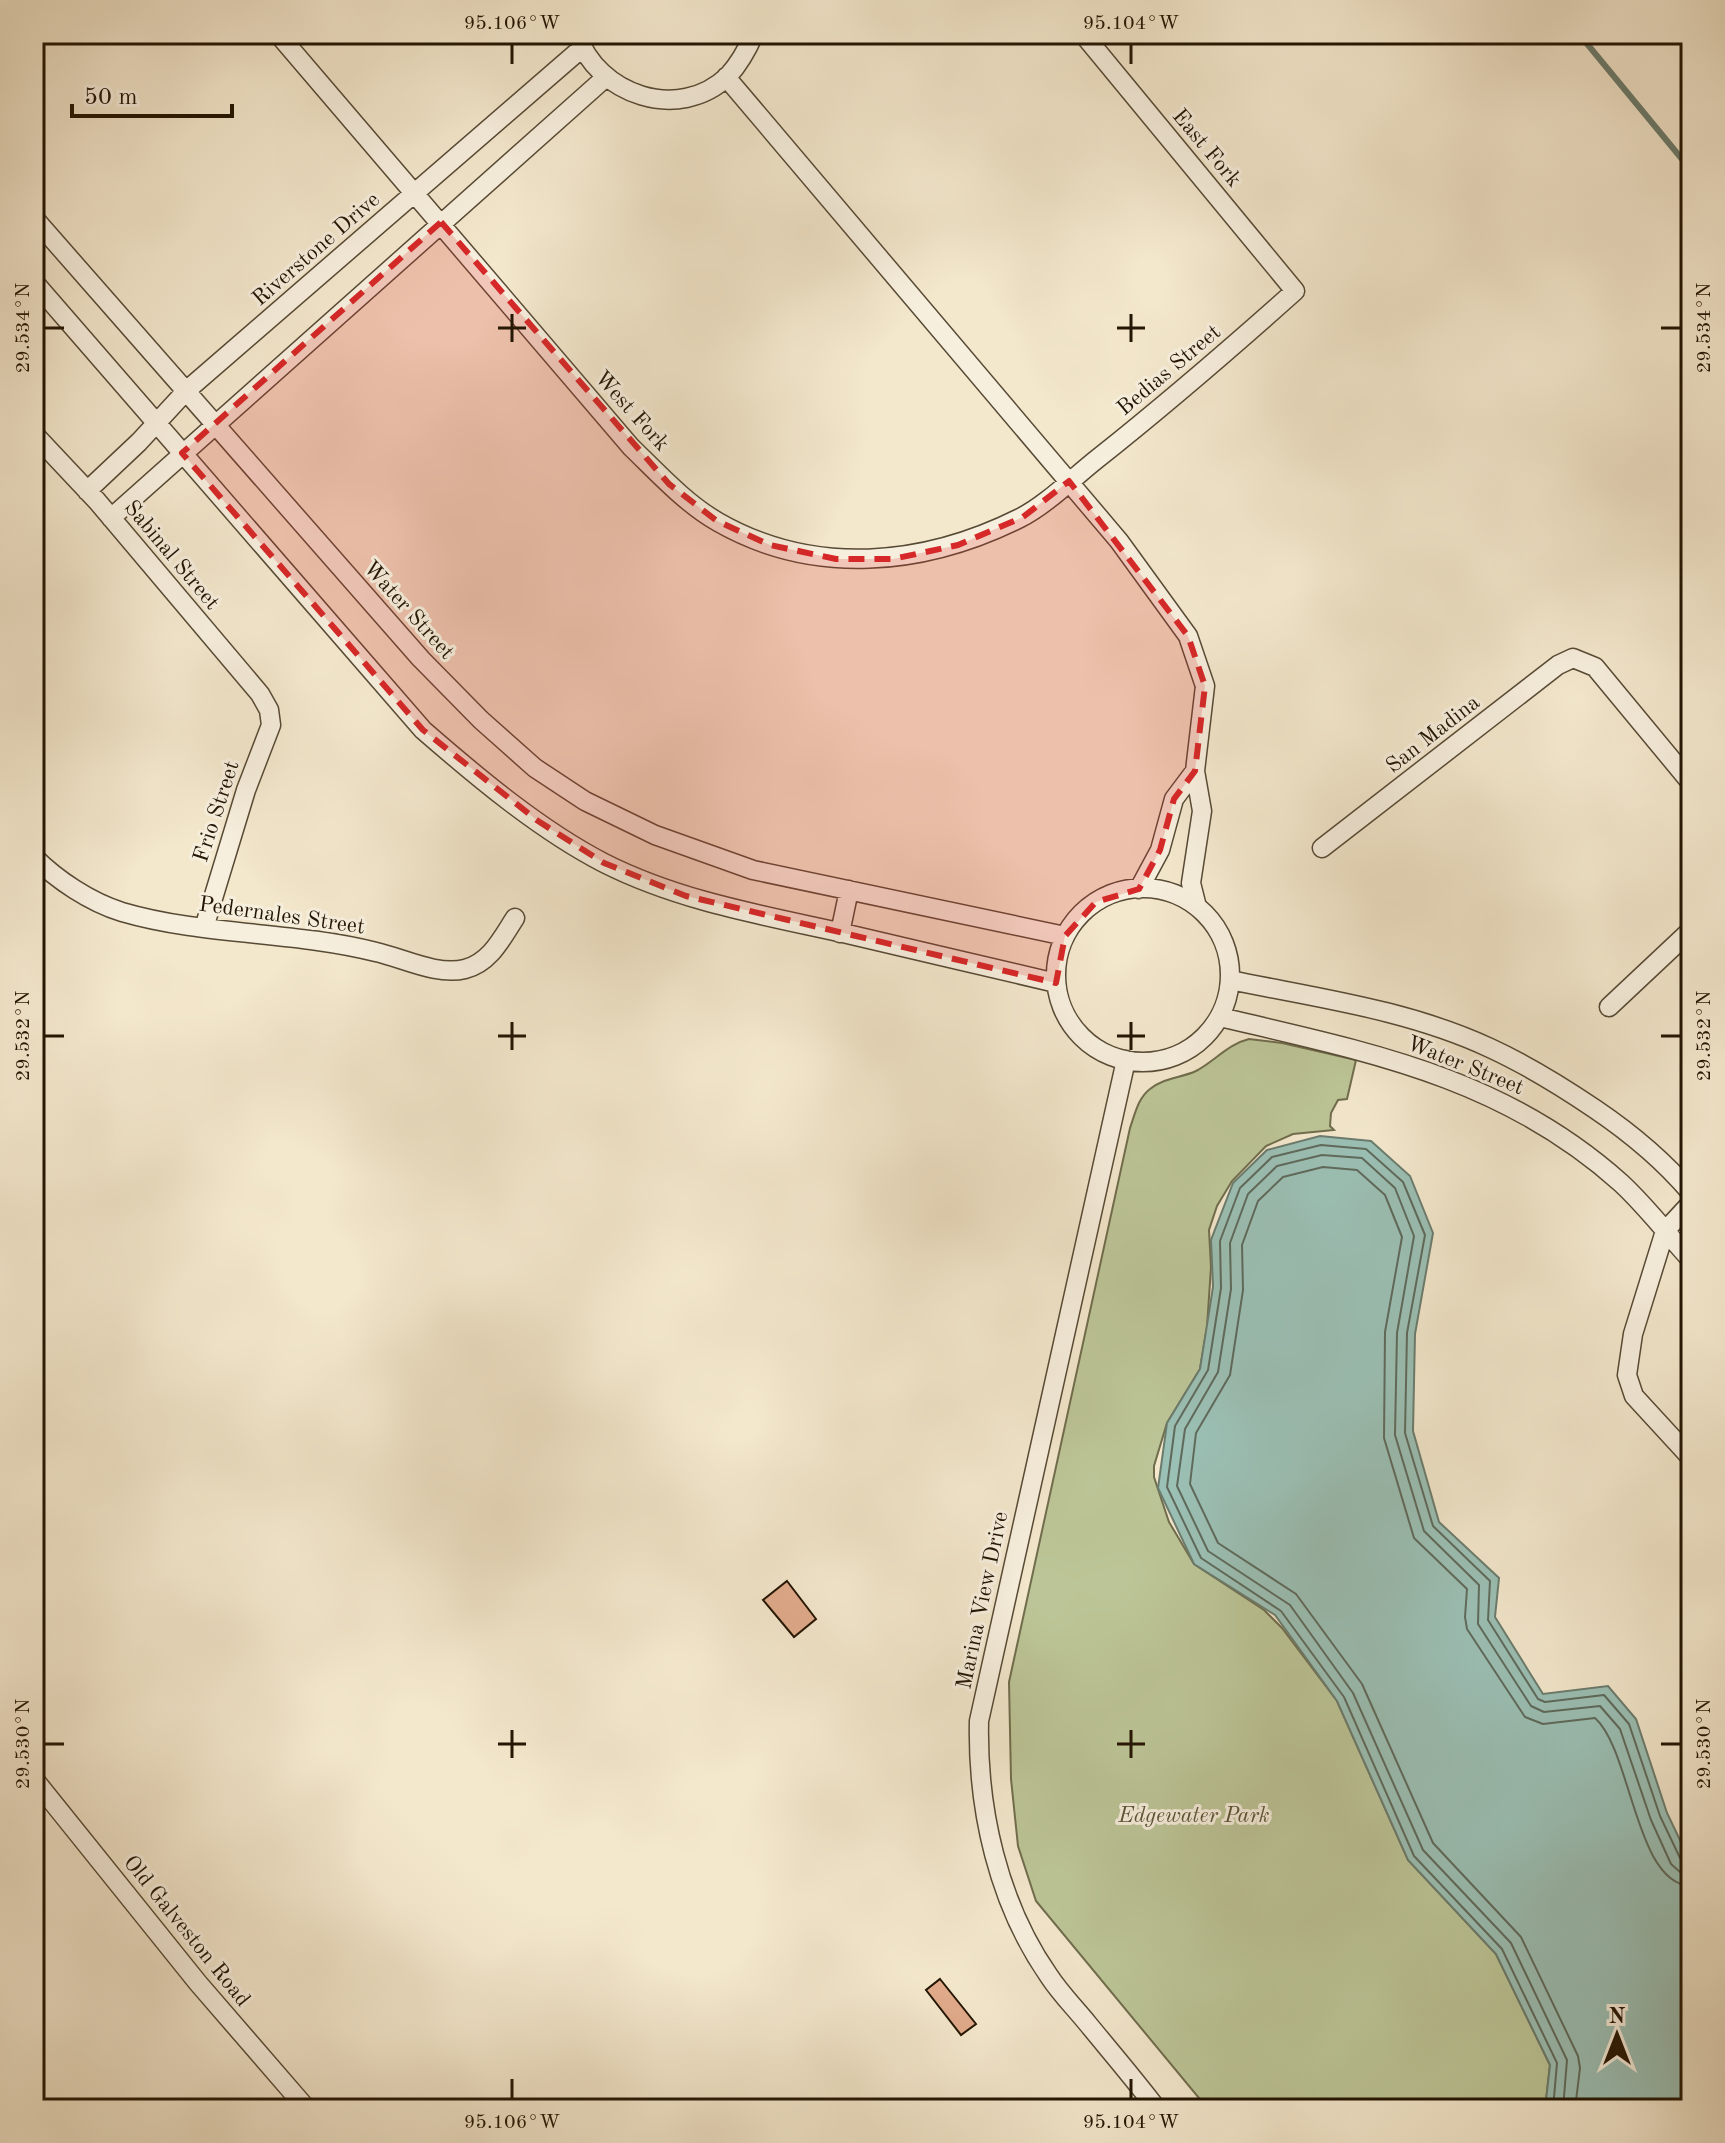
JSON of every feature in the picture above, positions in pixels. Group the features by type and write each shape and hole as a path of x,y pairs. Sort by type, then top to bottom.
{"street":[{"name":"West Fork","path":"278,34 631,447 669,484 717,521 770,545 836,559 893,559 958,545 1023,517 1069,481"},
{"name":"Riverstone Drive","path":"87,491 186,391 415,193 580,41 592,64 605,78 634,94 658,99 682,98 706,91 726,77 745,55 754,34"},
{"name":"East Fork","path":"1083,34 1295,291"},
{"path":"726,77 1119,541 1188,636 1205,686 1195,771 1202,811 1191,883 1197,907"},
{"path":"111,518 214,423 605,78"},
{"name":"Water Street","path":"34,218 421,659 481,720 535,768 585,801 655,835 753,870 1065,936"},
{"path":"34,282 423,730 477,777 538,821 604,863 686,896 773,919 1056,983"},
{"name":"Bedias Street","path":"1069,481 1183,391 1295,291"},
{"name":"Sabinal Street","path":"34,434 111,518 260,694 269,710"},
{"name":"San Madina","path":"1322,848 1558,665 1573,658 1595,667 1691,783"},
{"name":"Frio Street","path":"204,928 246,790 271,725 269,710"},
{"path":"1139,889 1160,850 1174,799 1195,771"},
{"name":"Pedernales Street","path":"34,857 81,893 120,911 204,928 373,951 437,969 464,970 486,960 515,918"},
{"path":"1139,889 1169,892 1197,907 1216,927 1227,952 1230,980 1220,1017 1203,1039 1180,1054 1153,1062 1126,1060 1104,1053 1086,1041 1071,1024 1061,1004 1056,983 1058,959 1065,936 1078,917 1096,902 1116,893 1139,889"},
{"path":"840,933 849,890"},
{"path":"1609,1007 1691,930"},
{"name":"Water Street","path":"1230,980 1365,1007 1435,1027 1488,1047 1554,1081 1622,1128 1691,1193"},
{"name":"Water Street","path":"1220,1017 1373,1053 1447,1078 1513,1106 1571,1143 1612,1176 1691,1260"},
{"name":"Marina View Drive","path":"1126,1060 979,1721 979,1749 987,1821 1009,1901 1026,1940 1050,1979 1157,2109"},
{"path":"1691,1203 1665,1231 1633,1334 1627,1375 1634,1396 1691,1458"},
{"name":"Old Galveston Road","path":"34,1779 198,1983 307,2109"}],"highlighted area":[{"path":"441,222 669,484 717,521 770,545 836,559 893,559 958,545 1023,517 1069,481 1188,636 1205,686 1195,771 1174,799 1160,850 1139,889 1096,902 1065,936 1056,983 686,896 604,863 538,821 423,730 182,453"}],"green space":[{"name":"Edgewater Park","path":"1249,1039 1282,1043 1356,1060 1347,1099 1338,1100 1331,1113 1330,1126 1334,1130 1293,1134 1266,1146 1232,1181 1217,1206 1209,1230 1211,1267 1207,1327 1200,1369 1167,1423 1154,1466 1154,1477 1169,1522 1194,1564 1264,1610 1282,1628 1337,1701 1408,1860 1496,1954 1550,2065 1545,2109 1208,2109 1036,1901 1018,1846 1011,1779 1009,1682 1130,1128 1140,1102 1150,1089 1196,1071"}],"water":[{"path":"1320,1136 1371,1141 1410,1176 1433,1233 1415,1334 1413,1431 1439,1522 1499,1578 1495,1617 1543,1694 1608,1686 1636,1719 1667,1813 1691,1863 1691,2109 1545,2109 1550,2065 1496,1954 1408,1860 1337,1701 1275,1615 1194,1564 1158,1488 1167,1423 1200,1369 1213,1287 1211,1240 1233,1183 1267,1150"}],"building":[{"path":"787,1581 816,1619 794,1637 763,1600"},
{"path":"940,1979 976,2024 961,2035 926,1990"}],"waterway":[{"path":"1579,34 1691,170"}]}
